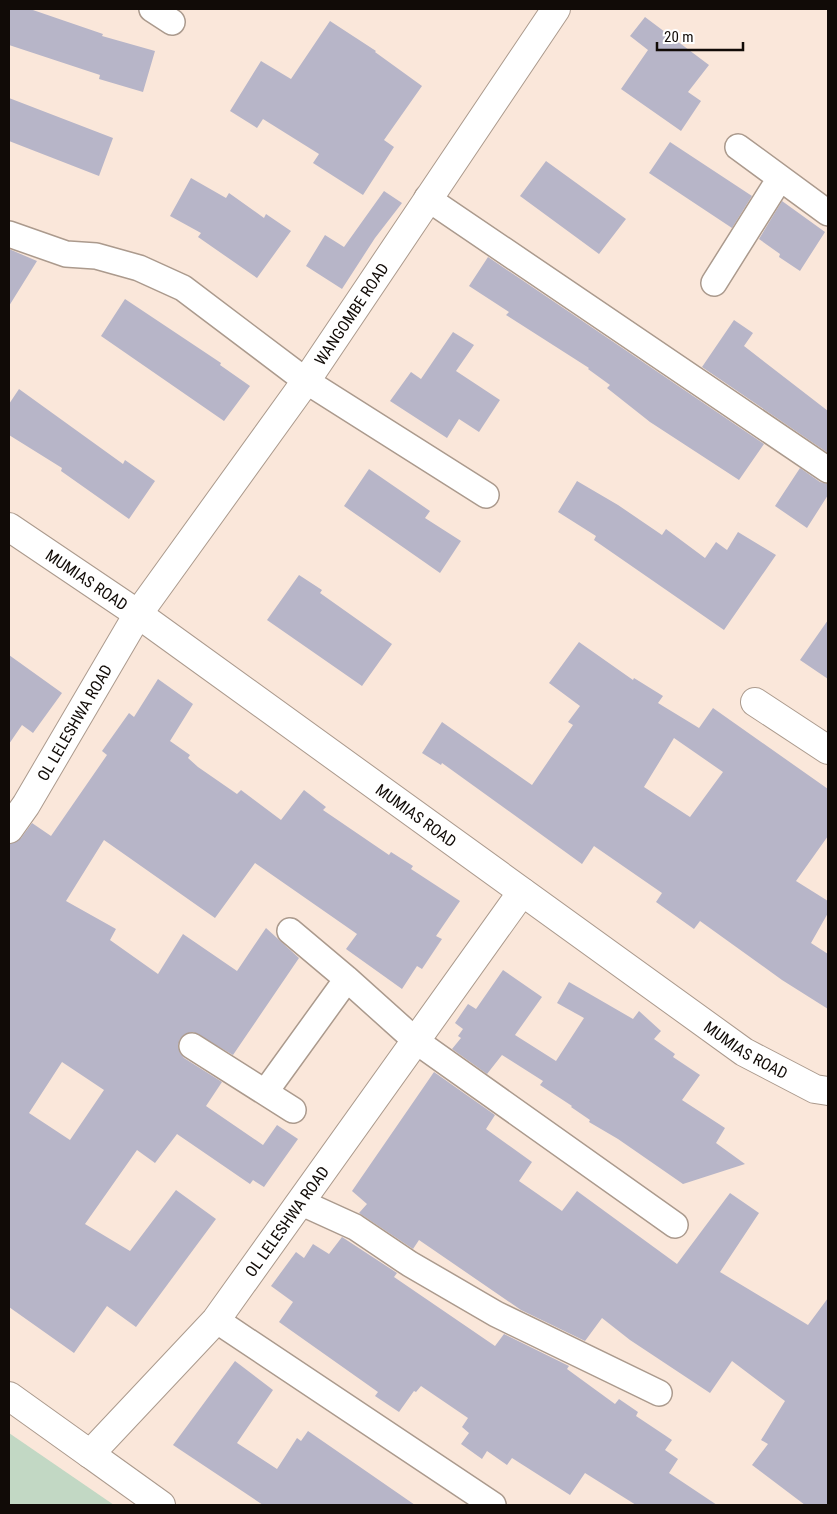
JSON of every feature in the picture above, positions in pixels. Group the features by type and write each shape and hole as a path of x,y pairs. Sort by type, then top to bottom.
{"street":[{"path":"152,9 172,22"},
{"name":"WANGOMBE ROAD","path":"138,614 306,380 556,9"},
{"path":"738,147 780,178 826,206"},
{"path":"714,283 780,178"},
{"path":"427,198 828,470"},
{"path":"9,234 66,254 96,256 139,268 183,288 306,380 486,495"},
{"name":"MUMIAS ROAD","path":"9,528 138,614 744,1052 815,1089 828,1091"},
{"name":"OL LELESHWA ROAD","path":"9,829 26,805 138,614"},
{"path":"755,702 828,750"},
{"name":"OL LELESHWA ROAD","path":"90,1454 216,1320 522,892"},
{"path":"290,931 347,978 416,1041 675,1225"},
{"path":"266,1091 347,978"},
{"path":"192,1046 294,1110"},
{"path":"300,1202 355,1227 410,1264 496,1314 659,1393"},
{"path":"216,1320 493,1505"},
{"path":"9,1396 161,1505"}],"green space":[{"path":"9,1433 114,1505 9,1505"}],"building":[{"path":"9,9 30,9 103,34 102,36 155,51 143,92 99,79 100,75 9,45"},
{"path":"645,17 709,65 688,92 701,101 681,131 621,89 648,50 630,36"},
{"path":"330,21 376,51 422,86 384,140 394,147 363,195 313,163 319,154 263,119 257,128 230,111 261,61 291,79"},
{"path":"9,98 113,138 99,176 9,141"},
{"path":"670,142 752,196 732,228 649,173"},
{"path":"546,161 626,219 599,254 520,196"},
{"path":"191,178 226,198 229,193 264,218 266,214 291,231 257,278 198,237 201,233 170,216"},
{"path":"384,191 402,203 375,238 342,289 306,266 325,235 344,247"},
{"path":"782,201 825,232 800,271 779,257 780,254 759,239"},
{"path":"9,249 37,261 9,306"},
{"path":"488,257 764,444 739,480 650,422 607,388 610,385 589,368 506,315 509,312 469,286"},
{"path":"125,299 221,363 220,365 250,386 224,421 101,336"},
{"path":"734,320 753,333 744,346 828,411 828,453 702,367"},
{"path":"453,332 474,345 456,371 500,400 479,432 459,419 447,438 390,401 411,372 421,379"},
{"path":"19,389 123,464 125,460 155,481 129,519 61,471 62,468 9,435 9,404"},
{"path":"800,468 820,482 828,484 828,495 807,528 775,506"},
{"path":"369,469 430,511 425,518 461,541 440,573 344,506"},
{"path":"577,481 618,505 662,535 666,529 705,558 716,542 727,550 738,532 776,555 724,630 594,540 596,536 558,512"},
{"path":"299,575 322,590 320,593 392,644 362,686 267,620"},
{"path":"828,620 828,679 800,660"},
{"path":"579,642 633,680 634,678 663,696 658,703 699,728 713,708 828,789 828,836 796,881 828,901 828,913 811,943 828,954 828,1009 782,980 700,921 694,929 656,902 662,893 594,846 582,864 442,763 441,765 422,753 442,722 532,785 573,725 568,722 580,706 549,683","holes":["674,738 723,772 690,817 644,787"]},
{"path":"9,655 62,693 33,733 22,725 9,744"},
{"path":"158,679 193,704 170,741 190,755 188,758 198,767 237,794 241,790 281,820 304,790 326,807 323,810 389,855 391,852 413,866 411,869 460,901 436,936 442,939 422,969 417,966 402,989 346,949 357,934 255,863 215,918 104,840 66,901 116,929 110,940 158,974 183,934 237,971 266,928 299,958 233,1055 193,1032 185,1034 180,1039 178,1046 184,1058 222,1082 206,1106 263,1145 277,1125 298,1139 264,1187 253,1180 250,1184 177,1134 155,1163 137,1150 85,1224 130,1251 176,1190 216,1219 136,1327 107,1306 74,1353 9,1307 9,844 21,838 32,823 51,836 107,755 102,751 129,713 134,717","holes":["62,1062 104,1090 70,1140 29,1113"]},
{"path":"503,970 542,997 515,1035 556,1061 584,1018 557,1003 569,982 633,1019 639,1011 661,1031 654,1039 675,1054 673,1057 700,1075 682,1100 725,1128 716,1143 745,1164 683,1184 618,1139 589,1122 590,1120 572,1106 540,1085 543,1081 502,1055 487,1074 452,1049 461,1038 458,1036 463,1029 455,1023 468,1004 476,1009"},
{"path":"434,1072 495,1115 486,1129 532,1162 519,1181 562,1211 577,1191 677,1264 730,1193 759,1213 720,1272 808,1325 828,1298 828,1505 805,1505 752,1465 768,1444 761,1440 785,1401 732,1361 710,1393 630,1340 602,1318 585,1341 521,1310 419,1240 413,1249 359,1213 367,1204 352,1191"},
{"path":"342,1237 397,1273 394,1277 495,1346 504,1334 569,1366 567,1369 615,1404 619,1399 638,1412 636,1416 672,1440 665,1450 678,1459 669,1473 717,1505 636,1505 585,1473 570,1495 512,1458 507,1465 487,1451 482,1459 461,1444 469,1433 462,1427 468,1418 421,1386 416,1392 414,1391 399,1412 375,1396 378,1392 279,1322 293,1302 271,1286 296,1252 304,1258 313,1244 329,1254"},
{"path":"235,1361 273,1390 237,1443 277,1469 297,1438 301,1441 308,1431 415,1505 263,1505 173,1445"}]}
